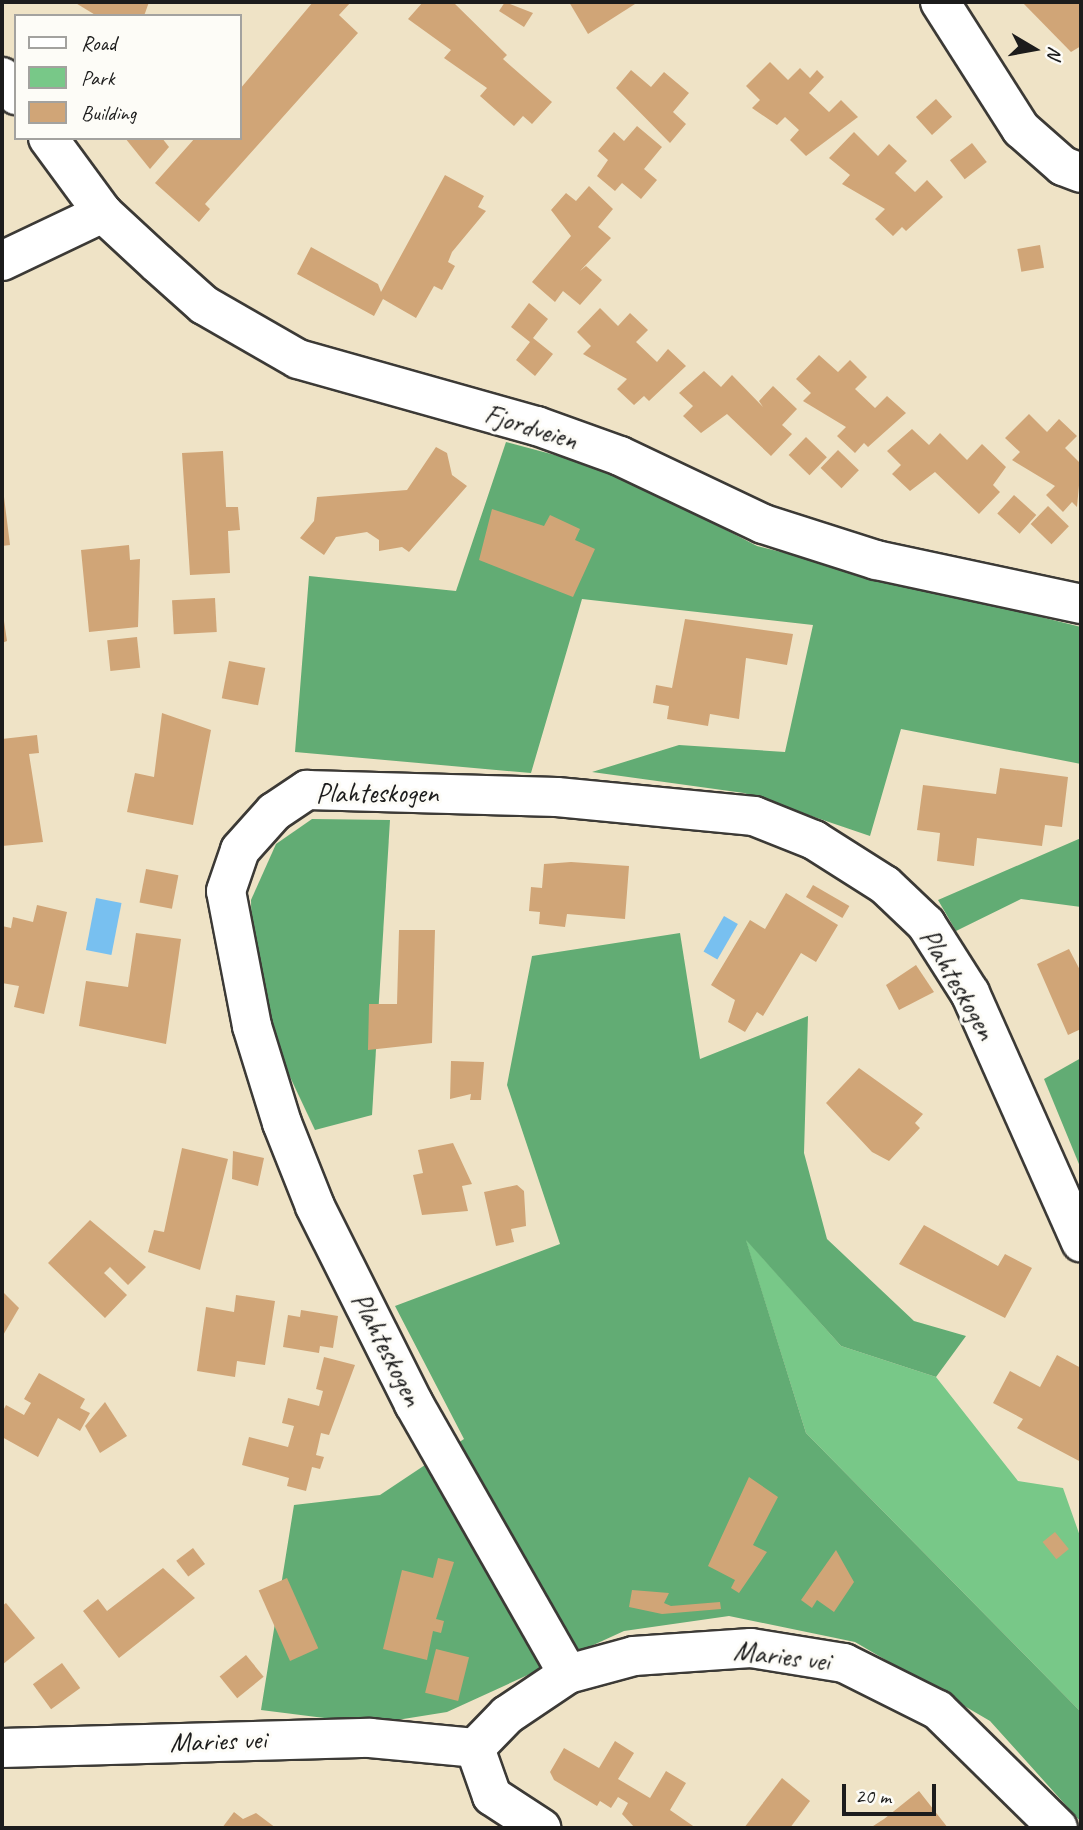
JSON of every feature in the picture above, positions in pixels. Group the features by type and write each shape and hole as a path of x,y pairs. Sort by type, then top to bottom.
{"street":[{"path":"940,2 1021,129 1063,166 1081,173"},
{"path":"2,77 14,92"},
{"name":"Fjordveien","path":"49,140 103,213 204,305 298,359 537,426 800,536 876,560 1081,604"},
{"path":"2,261 103,213"},
{"name":"Plahteskogen","path":"568,1674 414,1404 315,1206 282,1123 252,1026 226,891 240,849 274,812 307,790 557,797 754,816 814,840 884,885 926,924 970,993 1081,1242"},
{"name":"Maries vei","path":"2,1748 370,1738 475,1748 507,1715 568,1674 688,1649 751,1648 844,1663 938,1710 1058,1828"},
{"path":"475,1748 492,1796 541,1828"}],"green space":[{"path":"506,442 611,470 757,546 1081,627 1081,764 901,729 870,836 744,793 592,772 679,745 785,752 813,625 582,599 531,773 295,752 309,576 456,591"},
{"path":"312,819 390,820 372,1115 315,1130 275,1045 252,959 251,900 276,844"},
{"path":"1081,838 1081,907 1021,899 956,931 938,900"},
{"path":"680,933 700,1059 808,1016 804,1153 827,1239 914,1321 966,1336 936,1377 841,1346 746,1240 806,1433 1081,1712 1081,1822 990,1721 855,1642 729,1616 624,1631 447,1712 372,1724 261,1710 294,1505 380,1495 464,1439 395,1306 560,1244 507,1085 532,956"},
{"path":"1081,1058 1081,1169 1044,1079"},
{"path":"745,1238 841,1346 936,1377 1018,1481 1063,1488 1081,1539 1081,1712 806,1433"}],"water":[{"path":"96,898 122,903 111,955 86,950"},
{"path":"724,916 738,924 717,960 704,952"}],"building":[{"path":"74,2 149,2 145,14 94,14"},
{"path":"313,2 351,2 339,15 358,33 205,204 210,209 199,222 155,183 193,140 242,140 242,87"},
{"path":"423,2 453,2 507,55 503,59 552,102 532,124 523,116 514,126 480,96 487,88 444,58 451,50 408,19"},
{"path":"505,2 533,13 524,27 499,11"},
{"path":"569,2 634,2 635,4 588,34"},
{"path":"1022,2 1081,2 1081,46 1071,52"},
{"path":"770,62 788,80 800,68 810,78 817,70 824,77 809,93 829,112 841,100 858,117 806,156 790,140 799,130 785,117 777,125 752,108 760,100 746,86"},
{"path":"631,70 651,87 664,72 689,93 673,112 686,124 670,143 616,88"},
{"path":"936,99 952,117 932,135 916,117"},
{"path":"637,126 662,147 644,169 657,180 641,199 622,183 615,191 597,176 608,160 598,151 614,132 624,141"},
{"path":"854,132 878,156 889,144 907,161 895,173 915,192 927,180 943,197 906,231 902,227 893,236 875,219 885,209 842,184 850,175 829,158"},
{"path":"127,140 164,140 169,147 150,169"},
{"path":"972,143 987,162 965,179 950,160"},
{"path":"445,175 484,196 478,207 486,211 452,252 448,262 455,266 442,290 434,286 416,318 383,299 374,316 297,274 311,247 378,284 381,292"},
{"path":"589,186 613,209 598,227 611,238 580,271 586,266 602,280 580,305 563,291 555,302 532,282 571,236 551,210 566,193 576,201"},
{"path":"1040,245 1044,268 1021,272 1017,249"},
{"path":"529,303 548,319 533,338 553,354 535,376 516,360 530,342 511,327"},
{"path":"600,308 618,326 630,313 648,330 636,342 657,362 668,349 686,366 649,401 644,396 634,405 617,389 627,379 583,354 591,346 577,332"},
{"path":"819,355 838,372 850,360 867,377 855,389 875,408 887,396 906,413 868,447 864,443 855,453 837,436 846,427 803,401 811,393 796,379"},
{"path":"704,371 721,387 732,375 763,407 759,401 773,386 797,409 782,425 792,434 771,456 727,414 701,433 683,416 693,406 679,393"},
{"path":"1029,414 1047,432 1059,419 1077,436 1065,448 1081,464 1077,507 1072,502 1063,512 1046,495 1055,486 1012,460 1020,452 1005,438"},
{"path":"912,429 929,445 940,433 967,460 982,444 1006,467 993,485 1000,492 979,514 935,472 910,491 892,474 901,465 887,451"},
{"path":"806,437 827,457 809,475 789,455"},
{"path":"436,447 447,453 452,475 467,486 409,552 402,547 379,551 379,540 367,532 336,537 324,555 300,538 314,521 317,497 407,490"},
{"path":"838,450 859,470 841,488 821,468"},
{"path":"223,451 226,507 238,507 240,530 228,531 230,573 190,575 182,453"},
{"path":"2,481 10,545 2,546"},
{"path":"1014,495 1036,515 1020,534 997,514"},
{"path":"1048,506 1069,526 1051,544 1031,524"},
{"path":"492,509 544,526 550,515 580,529 575,540 595,549 573,597 479,560"},
{"path":"129,545 130,560 140,559 138,627 89,632 81,550"},
{"path":"215,598 217,632 174,634 172,600"},
{"path":"2,608 7,641 2,643"},
{"path":"685,619 793,634 787,665 746,658 739,719 710,714 708,726 667,719 669,706 653,703 656,685 672,688"},
{"path":"137,637 140,668 110,671 107,640"},
{"path":"229,661 265,668 258,705 222,698"},
{"path":"162,713 211,730 193,825 127,812 135,773 154,777"},
{"path":"37,735 39,753 29,754 43,842 2,846 2,739"},
{"path":"1000,768 1068,777 1062,827 1045,825 1042,846 977,838 974,866 937,861 940,833 917,830 923,785 996,794"},
{"path":"571,862 629,866 625,919 567,914 565,927 539,924 540,912 529,911 531,887 542,888 544,864"},
{"path":"146,869 178,875 172,909 140,902"},
{"path":"813,885 849,906 842,918 806,897"},
{"path":"786,893 838,925 816,962 801,953 763,1016 757,1012 745,1032 728,1022 735,1000 711,985 750,920 765,929"},
{"path":"37,905 67,912 44,1014 14,1007 19,986 2,983 2,926 11,928 13,917 33,922"},
{"path":"399,930 435,930 432,1043 368,1050 369,1004 397,1004"},
{"path":"136,933 181,939 166,1044 79,1026 86,981 128,987"},
{"path":"1069,949 1081,972 1081,1029 1068,1035 1037,964"},
{"path":"916,965 934,992 899,1010 886,985"},
{"path":"451,1061 484,1062 481,1100 470,1100 471,1094 450,1099"},
{"path":"859,1068 923,1114 915,1123 920,1128 889,1161 872,1152 826,1103"},
{"path":"453,1143 472,1184 462,1186 468,1211 422,1215 413,1175 423,1173 418,1150"},
{"path":"182,1148 228,1159 200,1270 148,1252 154,1230 164,1232"},
{"path":"233,1151 264,1158 258,1186 232,1179"},
{"path":"517,1185 524,1191 526,1226 511,1229 514,1242 496,1246 484,1192"},
{"path":"90,1220 146,1267 128,1285 110,1267 104,1273 127,1295 105,1318 48,1263"},
{"path":"924,1225 998,1266 1005,1254 1032,1268 1005,1318 899,1264"},
{"path":"2,1291 19,1308 2,1337"},
{"path":"236,1295 275,1301 265,1365 237,1361 235,1377 197,1371 206,1307 234,1312"},
{"path":"301,1310 338,1316 333,1348 320,1346 319,1353 283,1347 288,1315 300,1317"},
{"path":"1057,1355 1081,1368 1081,1462 1017,1428 1023,1419 993,1403 1010,1371 1040,1387"},
{"path":"324,1357 355,1365 329,1435 321,1433 316,1455 324,1457 320,1469 312,1467 306,1491 287,1486 289,1478 242,1465 249,1437 288,1447 294,1426 282,1423 288,1398 319,1406 323,1391 316,1389"},
{"path":"39,1373 85,1399 80,1408 90,1413 80,1431 58,1418 38,1457 2,1437 2,1413 6,1405 24,1415 31,1403 24,1399"},
{"path":"105,1402 127,1436 100,1453 85,1426"},
{"path":"749,1477 778,1497 753,1545 767,1552 739,1593 731,1588 735,1580 708,1566"},
{"path":"1055,1532 1069,1549 1056,1559 1043,1542"},
{"path":"193,1548 205,1564 188,1577 176,1561"},
{"path":"836,1550 854,1582 834,1612 817,1600 812,1608 801,1600"},
{"path":"438,1558 454,1562 436,1619 444,1621 441,1633 433,1631 427,1660 383,1649 402,1570 433,1578"},
{"path":"163,1568 195,1598 119,1658 83,1611 98,1599 107,1611"},
{"path":"287,1578 318,1648 290,1661 259,1591"},
{"path":"632,1590 669,1593 664,1603 671,1606 720,1602 721,1609 662,1614 629,1607"},
{"path":"6,1603 35,1638 2,1665 2,1606"},
{"path":"436,1649 469,1657 458,1701 425,1693"},
{"path":"246,1655 264,1677 237,1698 220,1676"},
{"path":"62,1663 80,1688 51,1709 33,1684"},
{"path":"615,1741 634,1753 618,1779 650,1798 666,1771 686,1783 670,1810 696,1828 635,1828 622,1814 628,1803 618,1797 611,1808 600,1801 597,1806 554,1780 550,1772 564,1748 599,1768"},
{"path":"782,1778 810,1801 790,1828 744,1828"},
{"path":"919,1791 948,1828 870,1828 884,1819"},
{"path":"234,1812 243,1819 256,1813 276,1828 222,1828"}]}
